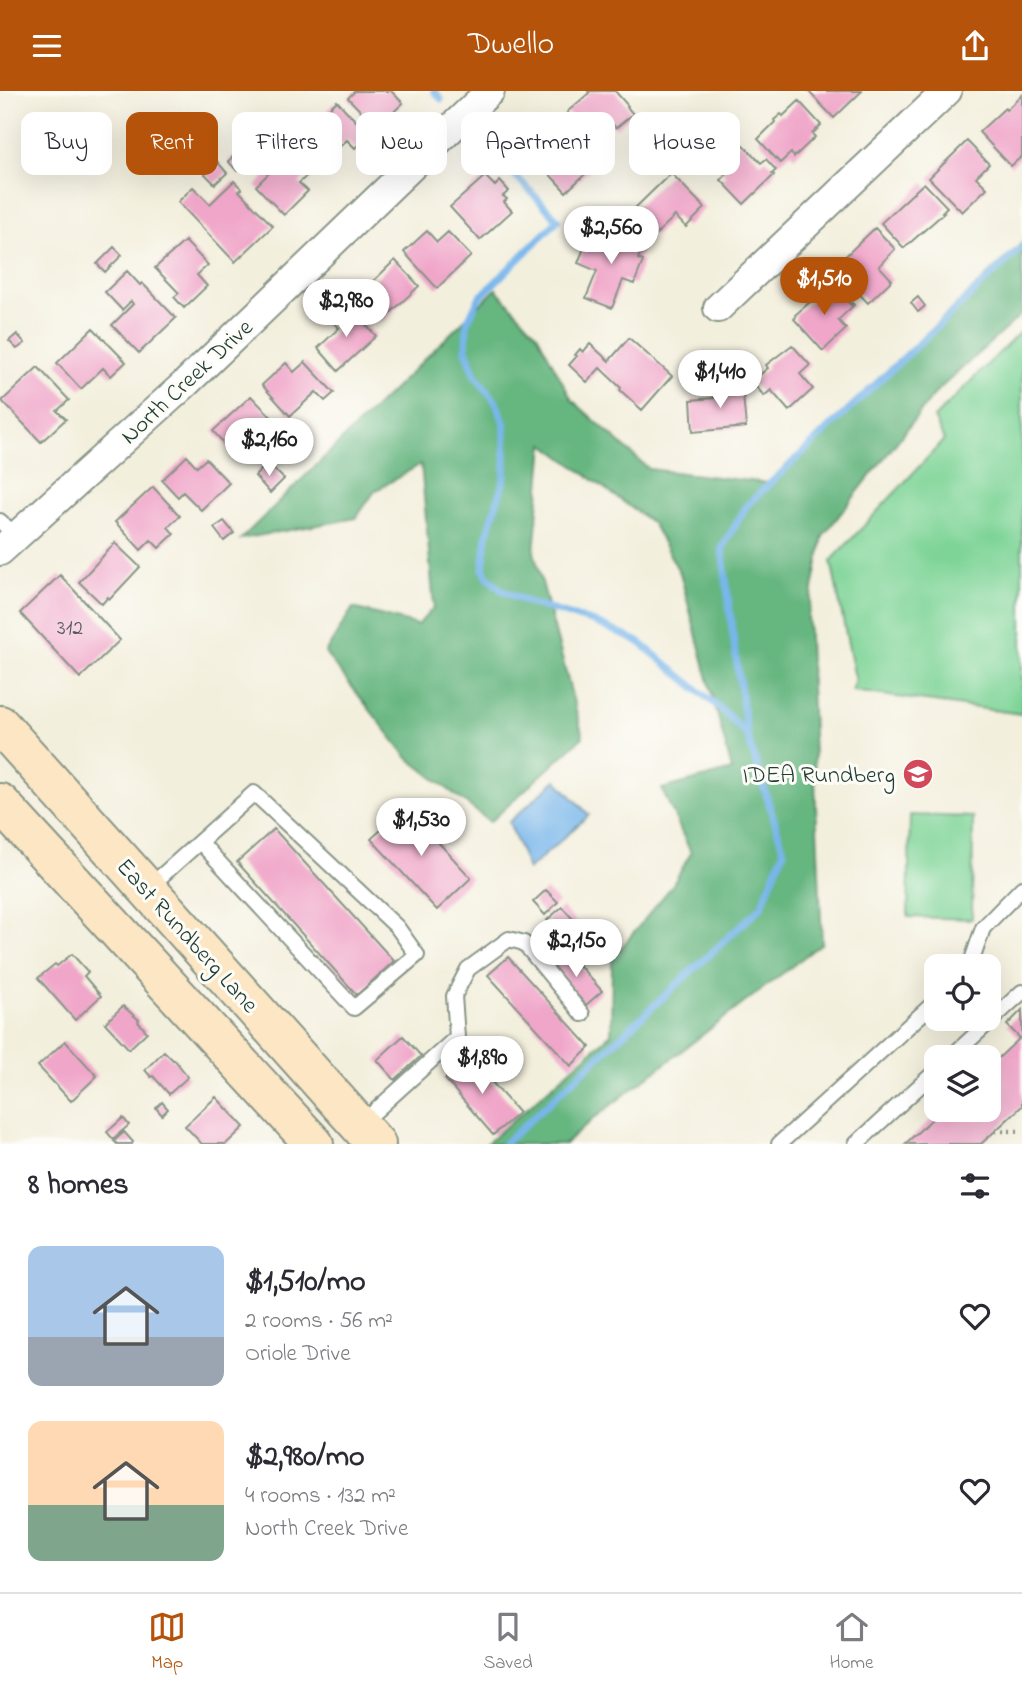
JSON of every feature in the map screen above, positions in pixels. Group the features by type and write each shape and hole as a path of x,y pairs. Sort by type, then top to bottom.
{"main road":[{"name":"East Rundberg Lane","path":"0,725 368,1135"},
{"name":"East Rundberg Lane","path":"0,803 314,1144"},
{"path":"109,922 147,888"}],"street":[{"name":"North Creek Drive","path":"5,536 186,383 490,91"},
{"path":"718,307 947,91"}],"lane":[{"path":"147,888 254,793 397,927 417,955 354,1008 200,842"},
{"path":"974,954 983,928 1022,888"},
{"path":"368,1135 457,1037 454,996 468,969 509,939 524,943 582,1014"},
{"path":"964,1045 1022,992"},
{"path":"779,1144 924,1012"},
{"path":"856,1144 924,1082"}],"path":[{"path":"995,1131 1022,1131"}],"green space":[{"path":"1022,243 1022,314 937,391 823,536 808,616 822,943 593,1119 565,1144 486,1144 611,1034 612,959 672,886 691,853 662,789 732,770 680,573 652,523 544,444 534,552 583,737 490,822 408,758 325,653 353,608 418,625 434,607 421,464 375,491 356,518 241,539 496,289 537,334 572,400 649,469 768,483"},
{"path":"1021,331 1022,714 852,691 855,678 831,561 944,440 934,418"},
{"path":"910,815 973,817 972,919 908,917"}],"water":[{"path":"556,780 589,815 528,870 509,822"}],"building":[{"path":"355,91 391,91 403,103 394,112 362,112 348,98"},
{"path":"588,91 615,91 631,112 629,117 616,128 615,112 567,112 589,93"},
{"path":"808,91 862,91 834,118"},
{"path":"1022,95 1022,156 1011,166 979,132"},
{"path":"337,101 356,121 355,148 347,140 342,145 342,112 325,112"},
{"path":"799,101 821,125 812,134 815,137 794,157 791,153 780,163 758,139 774,120 781,114 783,116"},
{"path":"967,141 989,164 976,177 987,188 962,212 929,178"},
{"path":"740,142 761,163 766,159 776,170 744,204 721,180 726,175 740,175"},
{"path":"218,163 227,173 215,184 206,175 218,175"},
{"path":"267,175 308,175 299,183 308,191 284,215 256,186"},
{"path":"550,175 584,175 566,192"},
{"path":"669,175 673,175 705,208 686,227 675,216 655,235 632,211"},
{"path":"485,176 495,186 500,181 509,191 503,196 507,199 504,202 512,211 480,240 450,207"},
{"path":"234,181 242,189 239,191 273,226 235,262 178,202 193,187 210,204"},
{"path":"924,183 947,207 942,212 944,213 904,248 881,223"},
{"path":"875,228 895,249 879,266 892,280 868,303 834,267"},
{"path":"599,229 643,247 638,259 643,261 634,284 623,280 612,308 586,298 597,271 578,263 587,241 593,244"},
{"path":"427,231 437,242 448,232 471,256 437,288 404,252"},
{"path":"185,241 208,265 197,275 207,286 184,308 174,297 179,293 155,268"},
{"path":"114,247 122,255 105,272 97,264"},
{"path":"395,260 419,286 382,321 358,296"},
{"path":"127,271 176,318 139,353 112,325 133,304 131,301 122,310 105,292"},
{"path":"831,284 854,305 838,320 846,329 823,351 794,319 795,315"},
{"path":"918,297 925,306 918,312 911,303"},
{"path":"348,305 376,336 338,371 318,348 339,328 331,320"},
{"path":"93,328 126,362 111,376 103,368 81,389 57,363"},
{"path":"17,334 25,343 17,349 9,341"},
{"path":"629,338 672,376 642,410 600,368 587,382 569,365 580,349 583,352 590,344 609,361"},
{"path":"792,345 810,365 800,374 813,389 789,411 771,390 764,396 753,383 768,368 766,365"},
{"path":"305,362 334,393 325,401 316,392 290,416 262,385 286,363 294,372"},
{"path":"38,367 69,400 57,411 66,419 41,442 2,401"},
{"path":"742,384 746,427 693,432 691,400 714,398 713,387"},
{"path":"251,396 277,423 270,430 281,441 264,457 253,445 238,459 213,431"},
{"path":"187,456 197,467 206,459 229,483 201,510 183,492 178,497 162,480"},
{"path":"268,463 284,479 270,493 255,476"},
{"path":"153,487 180,516 168,527 174,534 159,548 151,540 141,550 115,522"},
{"path":"224,521 234,533 224,541 214,528"},
{"path":"115,543 140,567 102,604 79,582"},
{"path":"60,575 120,640 80,678 20,613"},
{"path":"406,807 471,878 437,910 371,839"},
{"path":"274,829 394,961 357,995 237,862"},
{"path":"546,890 558,902 545,915 533,902"},
{"path":"562,907 583,930 568,943 547,920"},
{"path":"567,952 602,991 586,1005 551,966"},
{"path":"72,954 88,972 84,976 101,996 75,1020 38,978"},
{"path":"508,957 590,1047 571,1066 488,975"},
{"path":"123,1006 139,1020 147,1032 129,1049 105,1023"},
{"path":"1022,1010 1022,1106 981,1144 905,1144 929,1122 1001,1122 1001,1056 1020,1038 1007,1025"},
{"path":"403,1036 421,1056 395,1080 377,1060"},
{"path":"65,1041 97,1076 71,1101 38,1066"},
{"path":"164,1051 188,1077 169,1094 145,1070"},
{"path":"470,1057 519,1113 493,1135 445,1079"},
{"path":"216,1097 244,1127 226,1144 202,1144 185,1126"},
{"path":"162,1102 168,1109 162,1115 156,1108"},
{"path":"123,1118 129,1125 113,1139 107,1132"},
{"path":"124,1132 132,1144 117,1144 114,1141"}],"waterway":[{"path":"434,91 441,99"},
{"path":"515,175 558,220 479,298 467,322 466,350 475,375 496,402 505,425 505,476 487,536 483,569 500,589 529,603 594,622 639,642 721,709 747,735"},
{"path":"504,1144 761,907 784,851 747,735 722,548 747,505 1022,247"}],"place":[{"name":"IDEA Rundberg","path":"918,774"}]}
